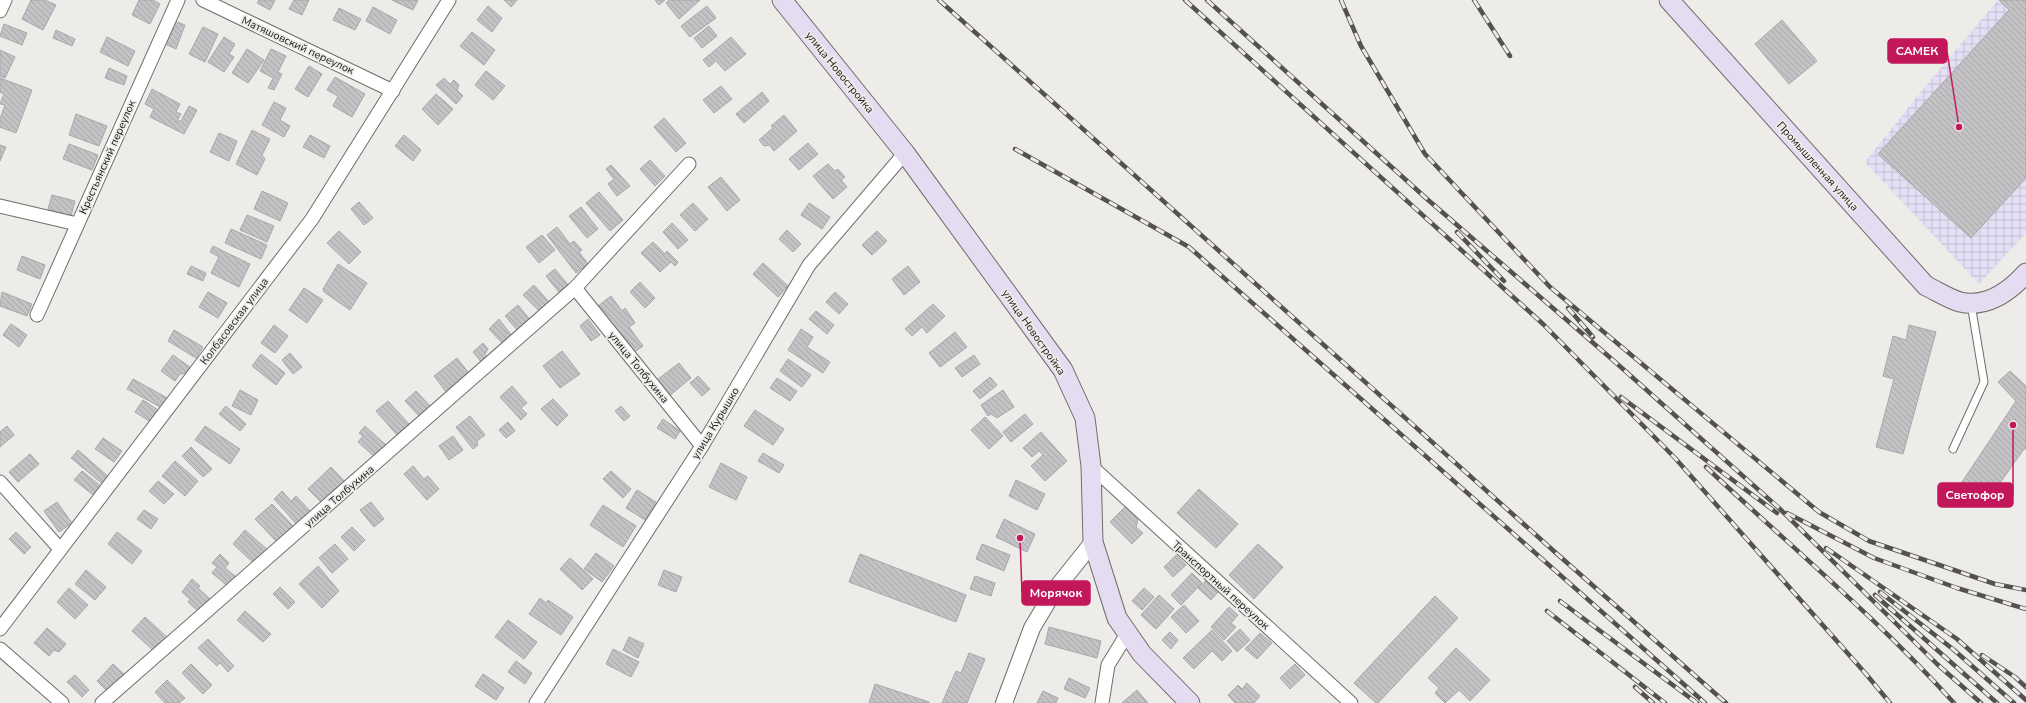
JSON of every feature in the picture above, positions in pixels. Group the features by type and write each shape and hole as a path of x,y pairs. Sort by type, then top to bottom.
{"main road":[{"name":"улица Новостройка","path":"782,0 905,152 1063,370 1085,418 1091,466 1092,542 1117,618 1142,654 1190,703"},
{"name":"Промышленная улица","path":"1669,0 1926,286 1960,302 1977,302"},
{"path":"1977,302 2013,288 2026,273"}],"street":[{"path":"0,12 5,0"},
{"name":"Крестьянский переулок","path":"37,315 178,0"},
{"name":"Матяшовский переулок","path":"203,0 394,91"},
{"name":"Колбасовская улица","path":"0,629 312,219 394,91 449,0"},
{"name":"улица Курышко","path":"536,703 702,446 809,265 905,152"},
{"name":"улица Толбухина","path":"102,703 575,288 689,164"},
{"path":"0,206 78,224"},
{"name":"улица Толбухина","path":"575,288 702,446"},
{"name":"Транспортный переулок","path":"1091,466 1351,703"},
{"path":"0,482 60,549"},
{"path":"1004,703 1032,628 1054,591 1092,542"},
{"path":"1102,703 1108,665 1128,634"},
{"path":"0,649 62,703"}],"lane":[{"path":"1953,449 1984,382 1977,302"}],"shaded area":[{"path":"1998,0 2026,0 2026,233 1979,284 1865,162 1920,93"}],"building":[{"path":"31,0 45,0 56,5 43,30 22,19"},
{"path":"139,0 153,0 160,4 150,24 132,15"},
{"path":"259,0 275,0 270,10 257,3"},
{"path":"294,0 309,0 302,15 289,9"},
{"path":"392,0 418,0 413,10"},
{"path":"504,0 517,0 511,7"},
{"path":"655,0 665,0 659,5"},
{"path":"669,0 700,0 679,19 666,3"},
{"path":"1999,0 2026,0 2026,178 1971,238 1878,154 2009,10"},
{"path":"488,6 502,18 492,32 477,20"},
{"path":"707,6 716,18 690,37 681,26"},
{"path":"373,7 397,20 390,34 366,21"},
{"path":"339,8 361,19 355,30 333,20"},
{"path":"1782,20 1817,61 1789,84 1755,44"},
{"path":"174,21 185,25 176,49 165,44"},
{"path":"4,24 27,33 22,45 0,36"},
{"path":"709,26 717,36 702,48 694,38"},
{"path":"203,27 218,34 205,62 189,54"},
{"path":"56,30 75,39 72,46 53,38"},
{"path":"472,32 495,50 484,65 460,46"},
{"path":"107,37 135,51 128,66 100,52"},
{"path":"224,37 235,44 229,54 234,57 224,72 208,62"},
{"path":"731,37 746,54 725,71 716,61 709,67 703,60"},
{"path":"247,49 264,60 248,83 232,73"},
{"path":"271,49 286,56 278,72 282,74 274,90 268,88 273,78 260,71"},
{"path":"0,50 15,57 5,78 0,76"},
{"path":"309,66 322,74 308,97 295,89"},
{"path":"109,68 127,76 124,85 105,78"},
{"path":"486,71 505,86 493,100 475,85"},
{"path":"335,77 365,94 352,117 333,106 338,96 327,90"},
{"path":"0,78 32,90 16,133 0,127 0,119 5,105 0,104 4,94 0,92"},
{"path":"444,78 450,84 454,80 459,85 457,90 463,96 456,104 436,85"},
{"path":"721,86 732,99 714,113 703,100"},
{"path":"152,89 180,104 176,112 181,114 177,121 181,121 189,106 197,110 184,134 150,117 154,109 145,104"},
{"path":"762,92 769,101 744,123 736,114"},
{"path":"436,94 453,109 438,125 422,109"},
{"path":"274,102 286,108 280,120 290,126 284,137 262,125"},
{"path":"76,114 107,126 99,146 69,135"},
{"path":"784,115 797,131 774,151 769,145 764,146 759,140 773,128 771,126"},
{"path":"664,118 686,143 676,152 654,127"},
{"path":"252,130 270,139 262,155 265,159 257,175 236,164"},
{"path":"219,133 237,141 229,161 210,152"},
{"path":"310,135 330,146 324,158 303,147"},
{"path":"404,135 421,150 413,161 395,146"},
{"path":"808,143 818,154 799,170 789,159"},
{"path":"69,144 98,155 92,170 63,159"},
{"path":"0,145 6,147 0,161"},
{"path":"650,160 665,176 655,186 640,169"},
{"path":"828,164 835,171 838,169 845,177 841,180 847,187 833,199 813,176"},
{"path":"611,165 630,186 617,196 608,184 614,179 606,169"},
{"path":"721,177 740,200 727,211 708,187"},
{"path":"262,191 288,203 280,221 254,209"},
{"path":"599,192 623,220 610,231 586,203"},
{"path":"52,195 75,201 71,216 48,209"},
{"path":"359,202 373,218 364,225 351,209"},
{"path":"693,203 708,219 695,231 680,215"},
{"path":"809,203 830,217 822,229 801,215"},
{"path":"581,207 598,229 587,238 569,216"},
{"path":"247,215 274,226 267,242 240,230"},
{"path":"672,223 688,240 678,249 663,232"},
{"path":"557,227 570,244 574,241 582,250 579,252 588,264 576,273 547,235"},
{"path":"231,229 267,245 261,259 225,243"},
{"path":"787,230 801,244 793,252 779,239"},
{"path":"339,231 361,252 349,264 327,243"},
{"path":"877,231 887,241 872,255 862,245"},
{"path":"542,235 555,250 539,263 526,247"},
{"path":"653,242 665,254 667,251 678,262 675,266 671,262 660,272 641,253"},
{"path":"213,246 250,264 239,287 211,273 219,257 210,252"},
{"path":"22,256 45,265 40,279 17,270"},
{"path":"763,263 788,286 778,297 753,274"},
{"path":"338,264 367,283 350,310 324,292 323,289"},
{"path":"191,266 206,273 203,281 187,274"},
{"path":"908,266 920,282 904,295 892,279"},
{"path":"555,269 568,285 559,292 546,276"},
{"path":"640,282 655,298 645,308 630,292"},
{"path":"534,285 550,303 540,312 523,295"},
{"path":"304,288 323,300 307,323 289,310"},
{"path":"2,292 32,304 27,316 0,306"},
{"path":"208,292 227,303 218,318 199,307"},
{"path":"835,292 848,304 839,314 826,302"},
{"path":"611,296 622,311 625,308 635,323 629,327 643,346 633,353 598,306"},
{"path":"933,304 945,316 927,333 922,327 912,336 905,329"},
{"path":"518,305 531,321 518,331 505,316"},
{"path":"816,311 834,325 827,334 809,319"},
{"path":"499,319 512,336 503,344 489,329"},
{"path":"588,319 600,335 591,341 580,326"},
{"path":"11,324 27,335 19,347 3,335"},
{"path":"274,325 288,336 275,353 261,343"},
{"path":"1909,325 1936,332 1903,454 1876,447 1894,379 1883,376 1893,336 1906,340"},
{"path":"801,329 813,337 807,347 830,362 823,373 788,350"},
{"path":"174,330 203,347 196,358 168,341"},
{"path":"955,332 967,347 940,367 929,353"},
{"path":"483,343 488,349 485,354 488,359 482,363 473,352"},
{"path":"562,351 580,374 560,388 543,366"},
{"path":"290,353 302,367 293,374 282,360"},
{"path":"261,354 285,373 276,385 252,366"},
{"path":"173,355 191,368 187,373 180,374 175,381 161,371"},
{"path":"974,355 980,364 962,377 955,368"},
{"path":"457,358 472,377 447,393 434,376"},
{"path":"788,359 811,375 802,387 780,371"},
{"path":"679,363 691,378 669,396 657,380"},
{"path":"2010,371 2026,386 2026,449 2024,449 1988,500 1960,485 2016,401 1998,382"},
{"path":"698,376 710,389 702,396 690,383"},
{"path":"990,377 997,385 980,399 973,391"},
{"path":"777,378 797,391 790,401 770,388"},
{"path":"133,379 169,399 164,409 127,389"},
{"path":"512,386 527,403 521,408 527,414 521,420 500,397"},
{"path":"240,390 258,400 251,415 232,406"},
{"path":"1003,390 1014,407 997,418 991,414 988,416 981,405"},
{"path":"416,391 432,408 421,418 405,401"},
{"path":"553,399 568,415 557,426 541,409"},
{"path":"143,400 161,412 154,424 135,412"},
{"path":"388,401 409,424 397,435 376,411"},
{"path":"226,406 246,424 240,431 219,414"},
{"path":"621,406 630,416 624,421 615,411"},
{"path":"755,410 784,429 773,445 744,426"},
{"path":"1025,414 1033,424 1011,442 1003,432"},
{"path":"470,416 485,435 477,441 478,445 473,449 456,427"},
{"path":"985,417 1003,436 989,449 971,430"},
{"path":"663,419 680,431 675,439 657,428"},
{"path":"508,422 515,431 506,438 499,430"},
{"path":"7,426 14,435 0,447 0,432"},
{"path":"205,426 240,449 230,464 195,440"},
{"path":"365,426 387,446 376,458 358,442 363,436 359,433"},
{"path":"1041,432 1067,461 1045,481 1031,466 1043,455 1039,451 1032,457 1023,448"},
{"path":"453,436 463,450 449,460 439,446"},
{"path":"103,438 122,451 114,462 95,449"},
{"path":"191,447 212,469 203,477 182,456"},
{"path":"78,450 111,479 105,486 71,458"},
{"path":"763,453 784,465 779,473 758,461"},
{"path":"30,454 39,464 18,482 9,472"},
{"path":"175,461 198,481 185,496 162,476"},
{"path":"721,463 747,477 736,500 709,487"},
{"path":"413,466 424,479 428,476 439,489 427,500 404,474"},
{"path":"331,467 347,484 325,506 308,489"},
{"path":"82,471 103,488 96,497 74,480"},
{"path":"611,471 631,489 623,498 603,479"},
{"path":"1016,480 1045,494 1037,510 1009,496"},
{"path":"158,481 174,494 164,504 149,491"},
{"path":"1199,489 1238,524 1216,548 1177,513"},
{"path":"637,490 656,502 645,520 626,508"},
{"path":"282,491 291,501 296,496 313,514 299,527 274,499"},
{"path":"57,502 72,523 59,532 44,511"},
{"path":"371,502 384,519 374,527 360,510"},
{"path":"272,504 296,529 279,544 255,519"},
{"path":"603,505 636,526 623,547 590,525"},
{"path":"1125,507 1138,520 1136,527 1143,533 1132,544 1110,522"},
{"path":"144,510 158,519 151,529 137,519"},
{"path":"1004,519 1035,534 1027,552 996,537"},
{"path":"352,527 365,540 354,551 341,537"},
{"path":"245,530 269,551 257,566 233,544"},
{"path":"16,532 31,547 24,554 9,539"},
{"path":"117,532 142,551 132,564 108,544"},
{"path":"335,544 348,559 332,573 319,558"},
{"path":"982,544 1010,555 1004,571 976,559"},
{"path":"1258,544 1283,567 1254,599 1229,575"},
{"path":"596,553 614,566 602,582 584,569"},
{"path":"220,554 229,563 225,568 239,579 231,589 212,573 217,567 212,563"},
{"path":"860,554 966,595 956,622 849,582"},
{"path":"1176,555 1186,565 1173,577 1164,567"},
{"path":"570,558 593,579 582,590 560,569"},
{"path":"318,566 339,591 322,608 299,584"},
{"path":"86,570 106,587 95,600 75,584"},
{"path":"664,570 682,577 676,592 658,585"},
{"path":"1192,573 1202,583 1181,605 1171,595"},
{"path":"975,576 995,583 991,596 970,589"},
{"path":"192,579 200,586 198,588 211,600 200,613 188,602 190,599 182,592"},
{"path":"1208,579 1220,590 1211,600 1198,588"},
{"path":"280,587 295,602 288,609 273,594"},
{"path":"69,588 88,605 75,619 57,602"},
{"path":"1144,588 1154,597 1142,610 1132,601"},
{"path":"1159,595 1174,609 1156,629 1141,615"},
{"path":"1435,596 1458,618 1378,703 1376,703 1354,683"},
{"path":"540,598 546,603 548,600 573,617 561,635 529,614"},
{"path":"1184,605 1199,621 1186,633 1171,617"},
{"path":"1229,607 1238,615 1231,623 1236,627 1224,640 1211,627"},
{"path":"245,611 271,634 263,642 237,620"},
{"path":"145,617 169,639 154,651 132,631"},
{"path":"508,620 537,642 524,659 495,637"},
{"path":"1049,627 1101,641 1097,658 1045,644"},
{"path":"47,628 66,644 59,652 54,650 49,656 34,643"},
{"path":"1240,629 1250,640 1237,652 1227,641"},
{"path":"1212,630 1232,651 1222,661 1212,651 1194,669 1183,658"},
{"path":"1170,632 1178,640 1171,649 1162,640"},
{"path":"1260,633 1272,643 1257,659 1245,649"},
{"path":"629,637 644,644 638,658 623,650"},
{"path":"208,639 234,666 228,672 220,663 217,666 198,648"},
{"path":"1456,648 1490,680 1470,701 1459,690 1445,703 1435,693 1439,688 1428,678"},
{"path":"613,649 639,662 631,677 606,664"},
{"path":"969,653 985,659 967,703 942,703 956,671 961,673"},
{"path":"516,661 532,673 525,684 508,672"},
{"path":"113,664 126,676 109,693 97,681"},
{"path":"191,664 212,685 203,694 182,673"},
{"path":"1295,664 1305,675 1290,689 1280,678"},
{"path":"483,674 504,688 496,700 475,686"},
{"path":"75,675 89,690 82,697 67,682"},
{"path":"1069,678 1090,688 1085,698 1064,689"},
{"path":"167,680 185,698 179,703 165,703 155,692"},
{"path":"1247,683 1260,696 1254,703 1235,703 1228,695 1238,685 1242,689"},
{"path":"875,684 929,702 929,703 869,703"},
{"path":"1137,690 1148,703 1122,703"},
{"path":"1043,691 1058,698 1056,703 1037,703"}],"railway":[{"path":"939,0 1556,553 1726,703"},
{"path":"1185,0 1543,324 1675,458 1890,703"},
{"path":"1207,0 1427,199 1614,361 1779,508 1937,664 1981,703"},
{"path":"1341,0 1361,46 1425,154 1550,287 1819,512 1869,541 1995,584 2026,590"},
{"path":"1474,0 1510,56"},
{"path":"1015,149 1189,247 1705,703"},
{"path":"1457,232 1504,281"},
{"path":"1568,308 1593,337"},
{"path":"1621,397 1777,513"},
{"path":"1706,467 1864,612 1954,703"},
{"path":"1787,513 1874,558 1957,588 2026,609"},
{"path":"1826,548 1957,639 2026,700"},
{"path":"1880,592 1954,650 2014,703"},
{"path":"1875,595 1997,703"},
{"path":"1560,601 1697,703"},
{"path":"1547,611 1665,703"},
{"path":"1982,655 2015,677 2026,687"},
{"path":"1635,687 1653,703"}],"place":[{"name":"САМЕК","path":"1959,127"},
{"name":"Светофор","path":"2013,425"},
{"name":"Морячок","path":"1020,538"}]}
